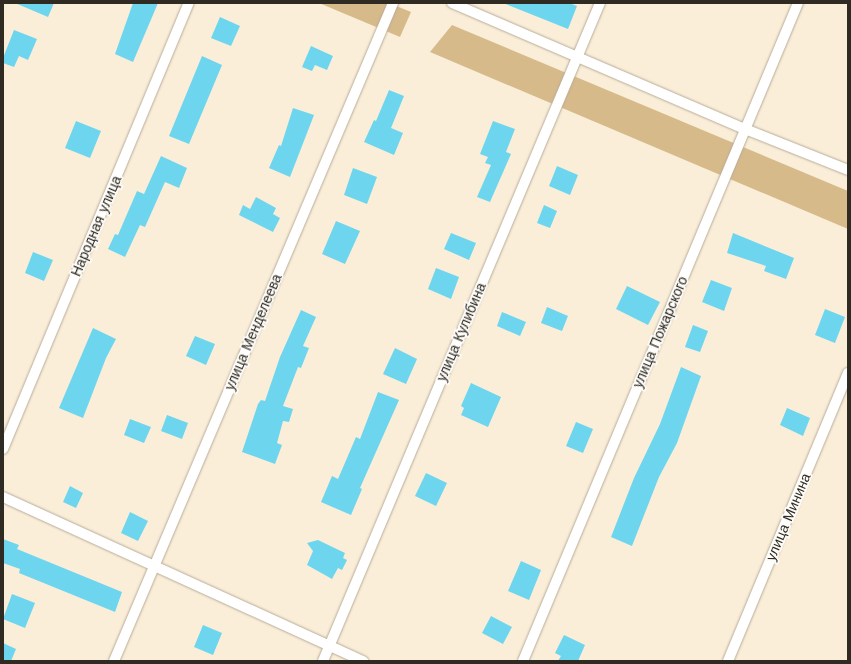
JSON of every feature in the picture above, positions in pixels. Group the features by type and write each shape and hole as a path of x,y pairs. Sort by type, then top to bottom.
{"street":[{"name":"Народная улица","path":"3,449 189,3"},
{"name":"улица Менделеева","path":"114,661 392,3"},
{"path":"452,3 745,129 848,170"},
{"name":"улица Кулибина","path":"323,661 600,3"},
{"name":"улица Пожарского","path":"523,661 798,3"},
{"name":"улица Минина","path":"728,661 848,373"},
{"path":"3,497 363,661"}],"shaded area":[{"path":"319,3 389,3 411,12 400,37"},
{"path":"452,25 848,191 848,229 430,52"}],"building":[{"path":"15,3 54,3 48,17"},
{"path":"133,3 158,3 133,62 115,54"},
{"path":"503,3 569,3 577,6 568,29"},
{"path":"220,17 240,26 231,46 211,38"},
{"path":"14,30 37,39 28,60 19,56 14,67 3,63 3,58"},
{"path":"311,46 333,56 327,70 315,65 312,71 302,67"},
{"path":"202,56 222,65 189,144 169,136"},
{"path":"389,90 404,96 391,128 403,133 394,155 364,142 374,120 376,121"},
{"path":"293,108 314,115 290,177 269,168 279,145 281,146"},
{"path":"76,121 101,131 90,158 65,148"},
{"path":"493,121 515,129 506,152 511,154 490,202 477,197 491,165 485,163 488,157 480,154"},
{"path":"161,156 187,168 179,188 165,182 145,227 140,225 125,257 108,249 115,234 118,235 137,191 144,194"},
{"path":"557,166 578,175 570,195 549,186"},
{"path":"353,168 377,177 367,204 344,195"},
{"path":"256,197 276,208 273,214 280,218 273,232 239,215 243,205 250,209"},
{"path":"544,205 557,211 550,228 537,223"},
{"path":"336,221 360,231 345,264 322,254"},
{"path":"451,233 476,243 469,260 444,249"},
{"path":"733,233 794,258 786,279 764,271 766,266 727,253"},
{"path":"33,252 53,260 44,281 25,273"},
{"path":"436,268 459,277 451,299 428,289"},
{"path":"711,280 732,288 724,311 702,302"},
{"path":"627,286 660,302 648,325 616,309"},
{"path":"547,307 568,316 562,331 541,323"},
{"path":"825,309 845,317 835,343 815,335"},
{"path":"301,310 316,317 303,346 309,348 301,368 298,367 283,406 293,409 289,422 283,421 277,443 282,445 275,464 242,452 258,404 261,400 265,401 280,357"},
{"path":"502,312 526,322 520,336 497,326"},
{"path":"693,325 708,331 700,352 685,347"},
{"path":"93,328 116,339 106,358 83,418 59,408"},
{"path":"195,336 215,344 206,365 186,356"},
{"path":"395,348 417,359 406,384 383,374"},
{"path":"681,367 701,376 677,443 659,477 632,546 611,537 634,478 660,424"},
{"path":"471,383 501,397 488,427 461,415 464,408 461,406"},
{"path":"378,392 399,400 360,488 362,489 351,515 321,502 332,476 338,479 356,437 360,439"},
{"path":"787,408 810,418 803,436 780,425"},
{"path":"167,415 188,423 182,439 161,431"},
{"path":"130,419 151,427 144,443 124,435"},
{"path":"576,422 593,429 583,453 566,446"},
{"path":"426,473 447,483 436,506 415,496"},
{"path":"70,486 83,493 76,508 63,502"},
{"path":"130,512 148,521 138,541 121,533"},
{"path":"3,539 19,545 17,549 122,592 115,612 19,573 20,569 3,563"},
{"path":"318,540 345,553 343,558 347,560 342,570 338,568 332,579 307,565 313,551 307,543"},
{"path":"521,561 541,570 529,600 508,591"},
{"path":"12,594 35,603 25,628 3,619"},
{"path":"491,616 512,627 503,644 482,633"},
{"path":"203,625 222,633 213,655 194,647"},
{"path":"564,635 585,645 578,661 558,661 561,656 555,653"},
{"path":"3,643 16,649 11,661 3,661"}]}
